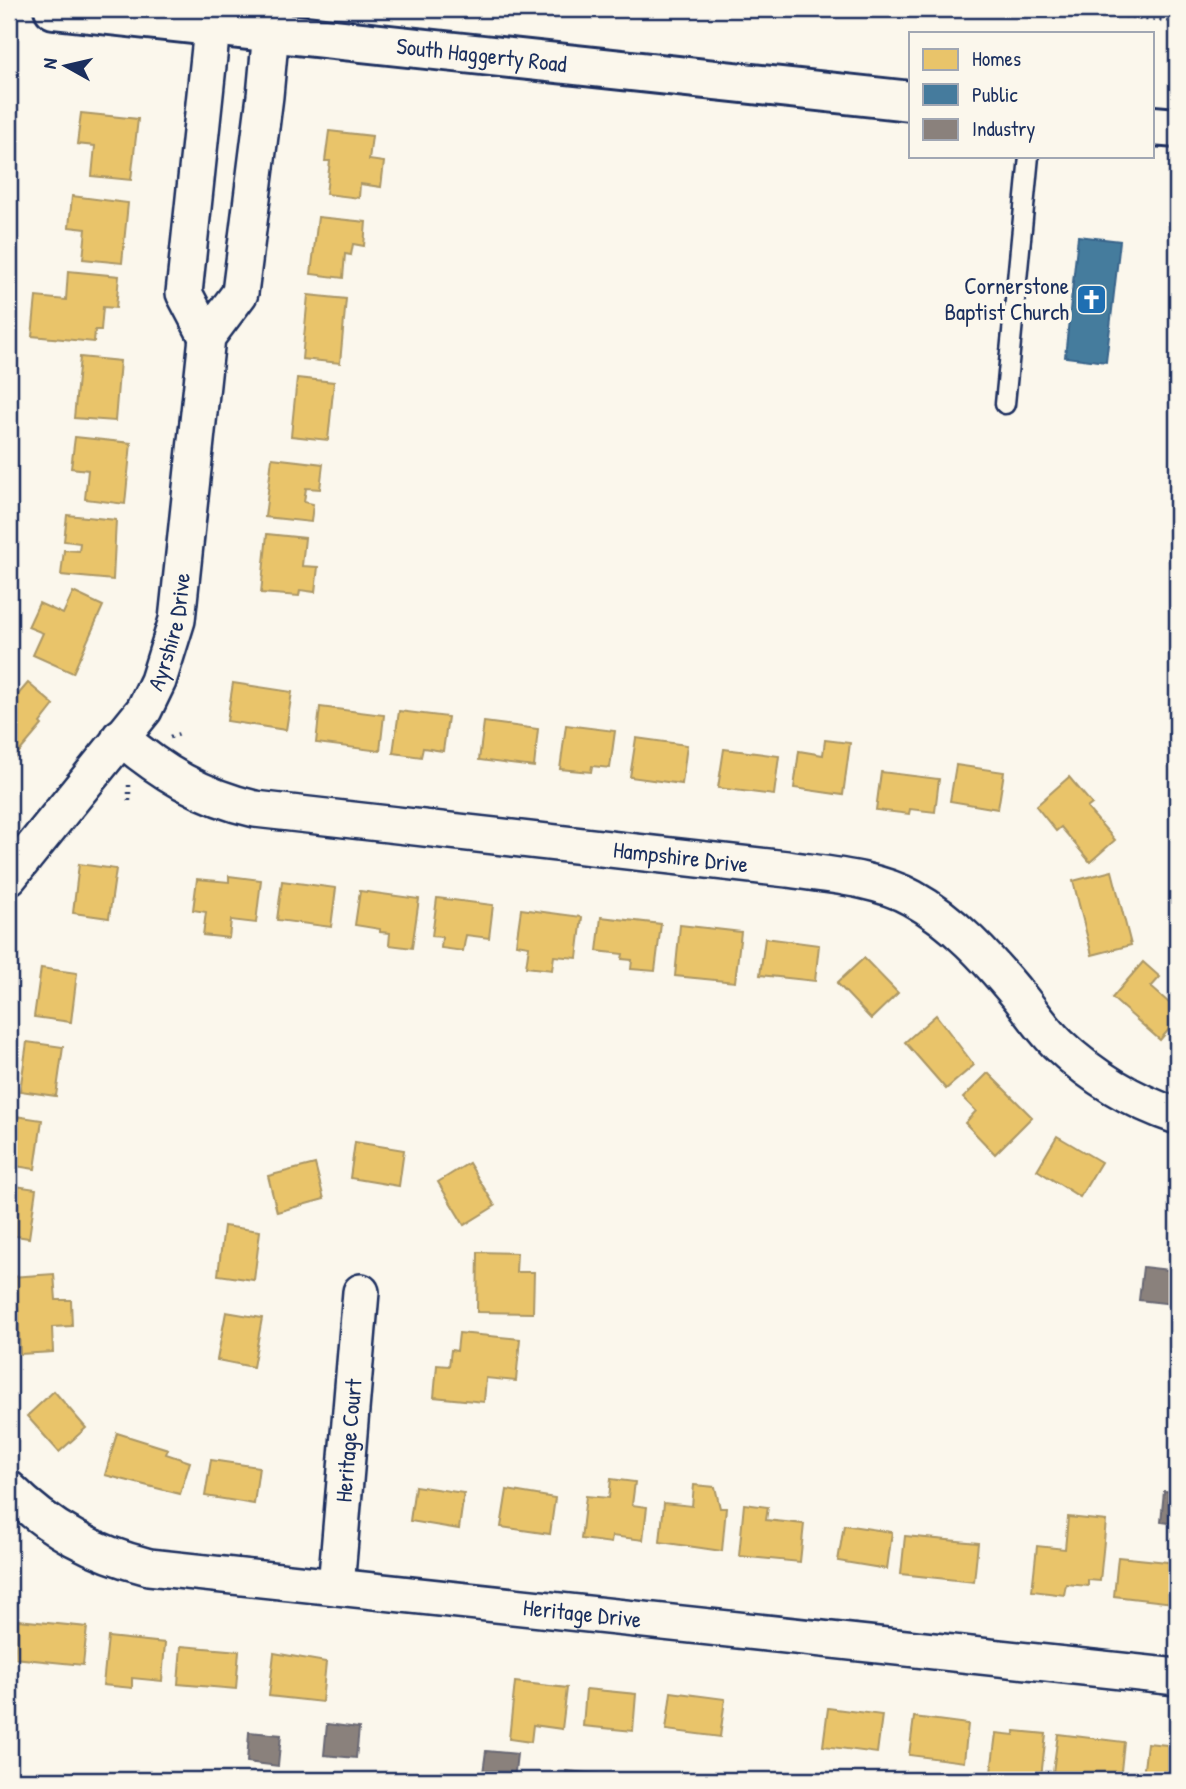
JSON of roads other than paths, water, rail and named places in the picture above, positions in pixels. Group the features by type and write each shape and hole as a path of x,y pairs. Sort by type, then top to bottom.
{"main road":[{"name":"South Haggerty Road","path":"54,9 272,20 453,54 909,101"},
{"path":"1154,125 1177,128"}],"street":[{"path":"212,17 184,293 207,337 240,293 272,20"},
{"name":"Ayrshire Drive","path":"9,877 144,710 153,691 177,620 207,337"},
{"name":"Hampshire Drive","path":"120,737 152,764 188,786 226,802 255,809 801,871 843,877 909,896 948,924 986,957 1052,1037 1097,1077 1147,1106 1177,1116"},
{"name":"Heritage Court","path":"336,1587 361,1292"},
{"name":"Heritage Drive","path":"16,1507 80,1544 113,1558 149,1567 1177,1677"}],"lane":[{"path":"1005,404 1029,158"}],"place":[{"name":"Cornerstone Baptist Church","path":"1092,299"}]}
